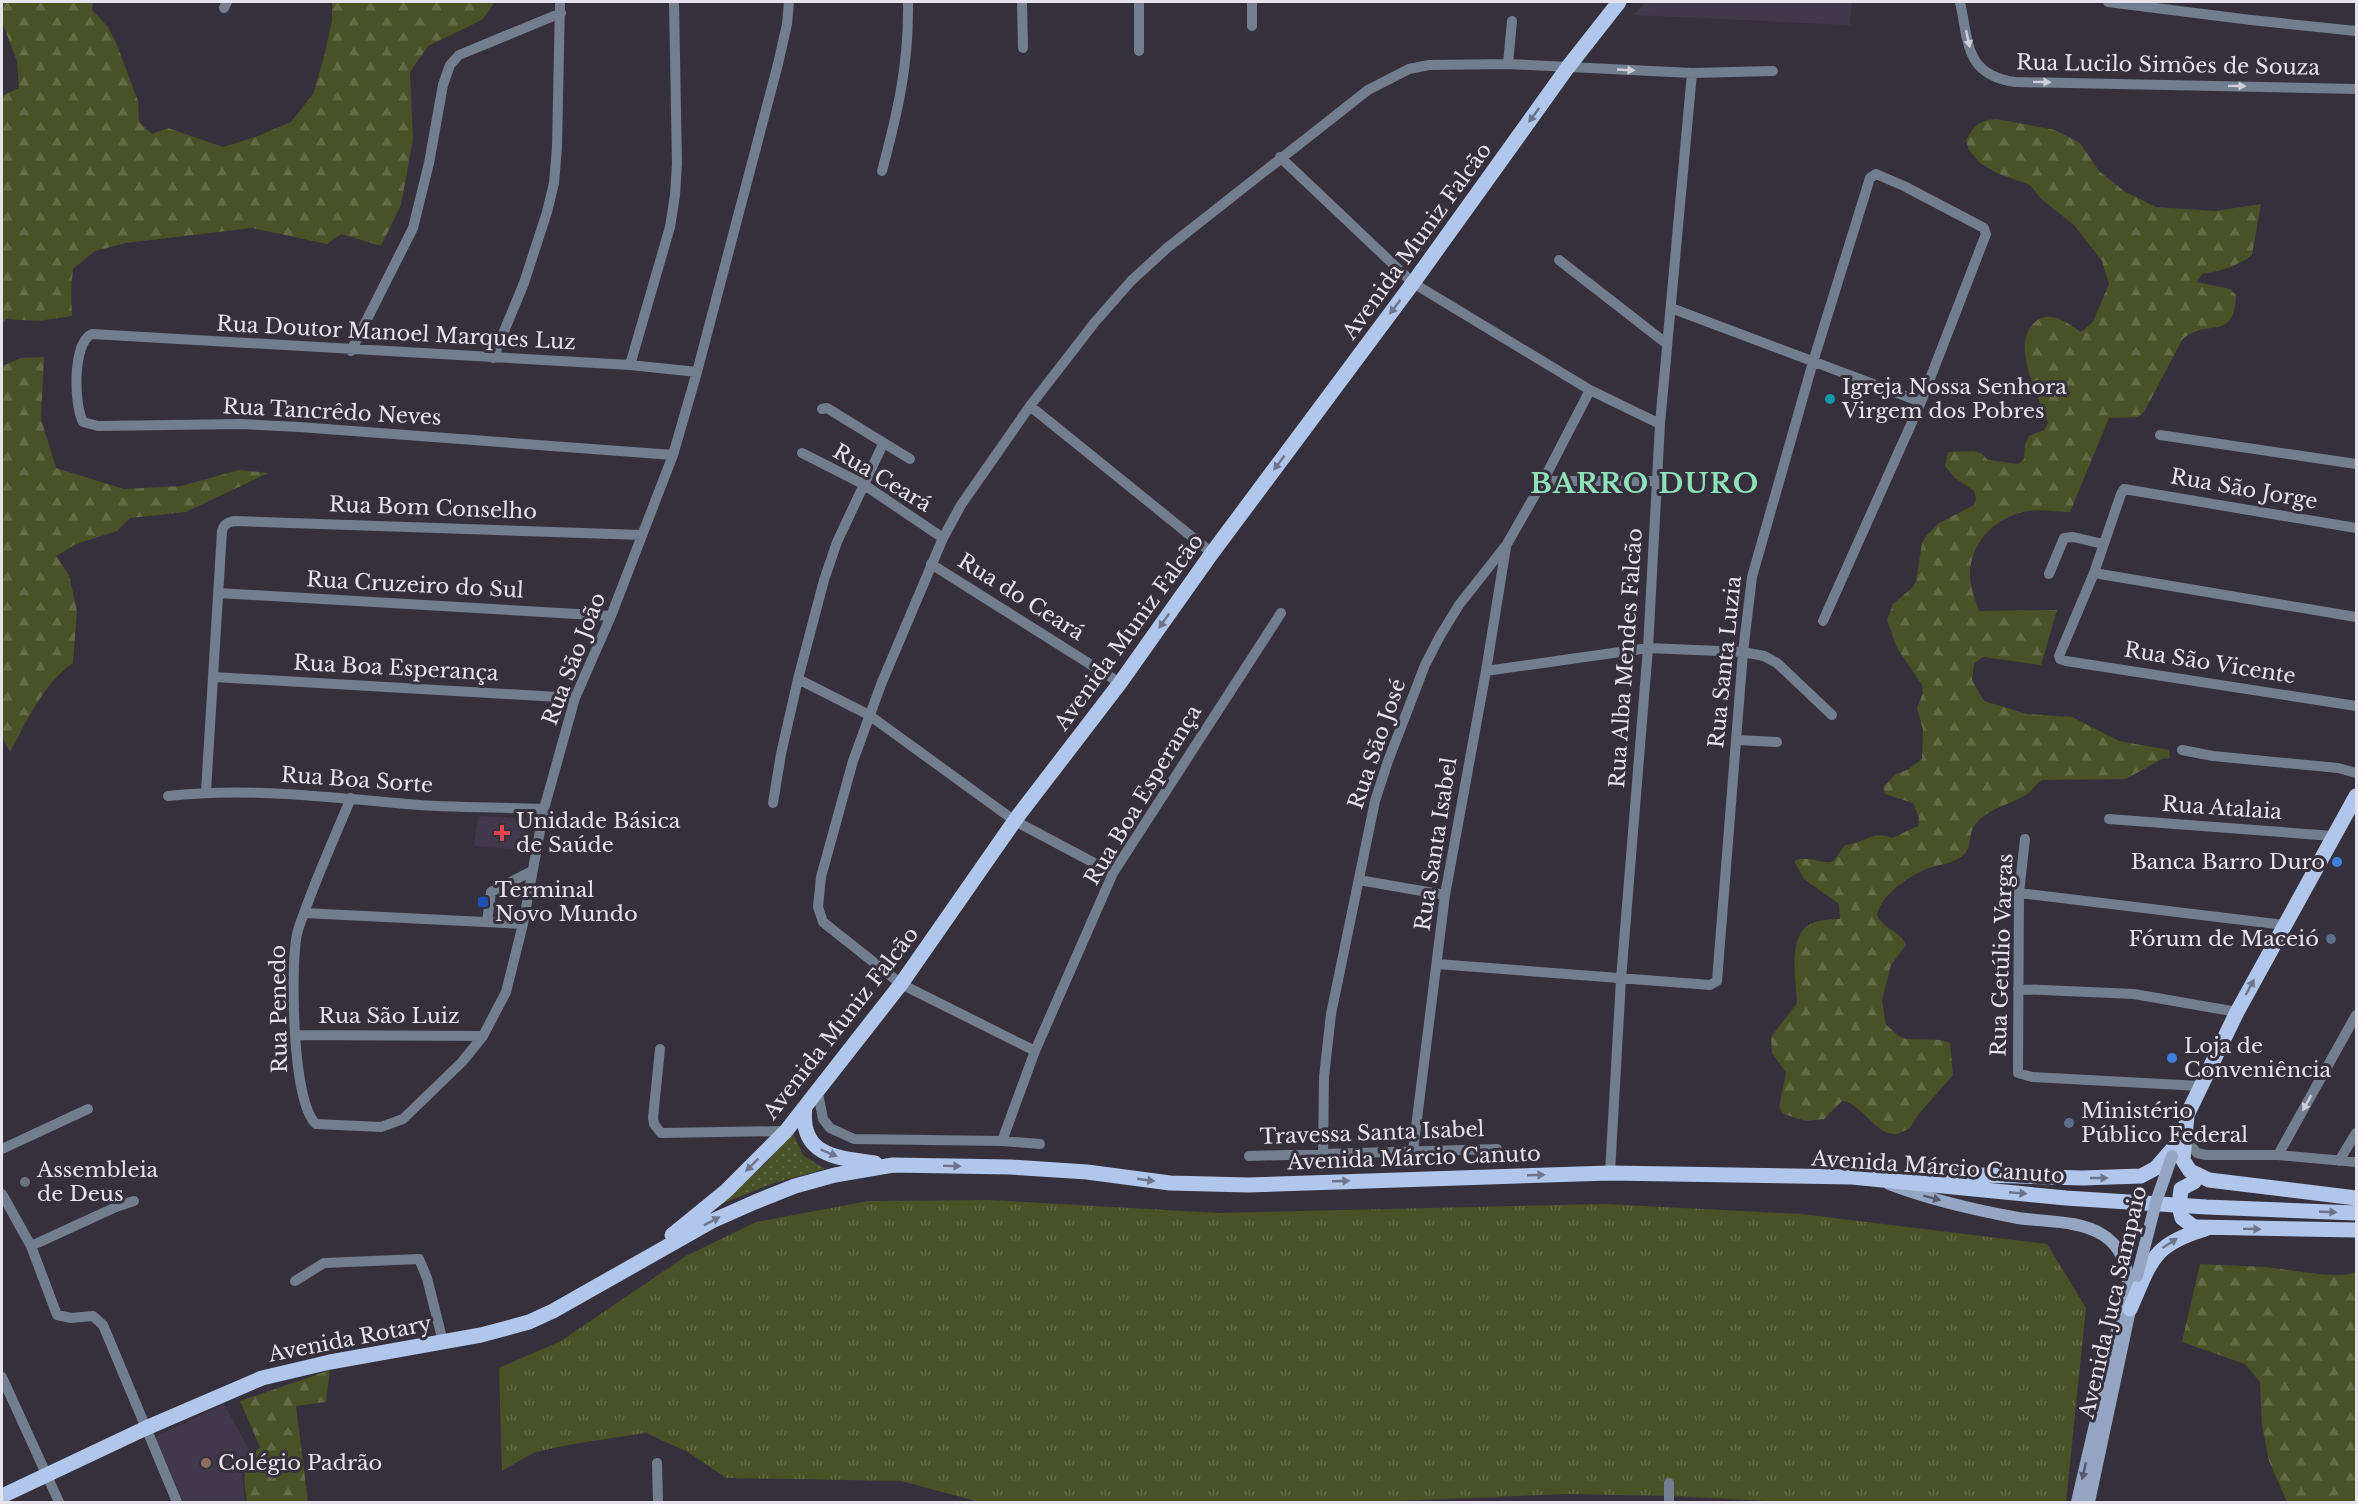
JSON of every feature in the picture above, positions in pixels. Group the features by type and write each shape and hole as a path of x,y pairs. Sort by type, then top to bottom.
{"main road":[{"name":"Avenida Muniz Falcão","path":"642,1260 726,1191 786,1131 901,984 1015,821 1120,683 1212,553 1413,283 1568,67 1619,2"},
{"path":"1852,1178 1913,1173 2082,1178 2141,1176 2156,1168 2177,1146 2187,1115 2237,1012 2356,796"},
{"path":"804,1107 808,1136 812,1144 822,1151 833,1156 893,1165"},
{"path":"2177,1146 2183,1152 2186,1166 2202,1181"},
{"name":"Avenida Juca Sampaio","path":"2089,1503 2137,1276 2156,1202 2177,1146"},
{"name":"Avenida Márcio Canuto","path":"642,1260 712,1221 795,1186 835,1175 893,1165 1010,1167 1087,1172 1170,1183 1248,1185 1610,1173 1852,1178 2066,1198 2356,1213"},
{"name":"Avenida Juca Sampaio","path":"1876,1179 1907,1191 1977,1210 2088,1228 2101,1234 2117,1249 2128,1272 2128,1282 2077,1503"},
{"path":"2200,1228 2182,1218 2179,1198 2181,1190 2202,1181 2356,1198"},
{"path":"2130,1309 2152,1260 2162,1249 2181,1236 2200,1228 2356,1230"},
{"name":"Avenida Rotary","path":"2,1496 146,1428 262,1378 286,1371 493,1332 545,1315 642,1260"}],"street":[{"path":"493,358 524,283 554,183 557,147 560,2"},
{"path":"630,365 670,227 675,195 677,164 674,2"},
{"name":"Rua São João","path":"311,1119 316,1124 374,1127 398,1123 462,1062 483,1036 506,992 522,924 544,808 575,698 611,616 673,455 778,64 787,24 789,2"},
{"path":"882,171 905,76 909,39 908,2"},
{"path":"1022,2 1023,48"},
{"path":"1139,2 1139,51"},
{"path":"1252,2 1252,27"},
{"name":"Rua Lucilo Simões de Souza","path":"1960,2 1973,60 1985,73 1999,80 2356,89"},
{"path":"2108,2 2356,31"},
{"path":"351,351 413,228 450,65 459,55 561,13"},
{"path":"1508,64 1512,21"},
{"path":"1035,1050 901,984 824,922 818,908 821,877 853,761 869,715 931,564 961,505 1029,406 1095,322 1131,281 1167,248 1368,90 1409,69 1429,65 1508,64 1692,73 1773,71"},
{"name":"Rua Alba Mendes Falcão","path":"1610,1173 1621,979 1648,648 1659,481 1660,424 1692,73"},
{"path":"1280,157 1413,283 1590,390 1660,424"},
{"name":"Rua Santa Luzia","path":"1621,979 1710,985 1717,981 1743,652 1752,577 1813,362 1872,175 1876,174 1984,228 1986,232 1921,402"},
{"path":"1559,260 1667,344"},
{"path":"1671,308 1921,402 1823,621"},
{"name":"Rua Doutor Manoel Marques Luz","path":"92,334 351,351 630,365 697,372"},
{"name":"Rua Tancrêdo Neves","path":"92,334 84,341 78,359 78,406 83,422 90,425 240,424 299,427 673,455"},
{"name":"Rua São José","path":"1323,1154 1327,1038 1375,801 1388,761 1425,665 1459,605 1507,544 1543,481 1590,390"},
{"path":"1029,406 1081,453 1212,553"},
{"path":"822,409 827,408 910,459"},
{"path":"2160,435 2356,464"},
{"path":"773,803 781,754 798,679 824,580 837,542 884,444"},
{"name":"Rua Ceará","path":"802,453 863,484 943,538"},
{"path":"1543,481 1659,481"},
{"name":"Rua São Jorge","path":"2103,544 2124,489 2356,528"},
{"name":"Rua Bom Conselho","path":"218,593 224,526 235,521 642,535"},
{"path":"2049,574 2064,538 2073,537 2103,544 2094,573 2356,617"},
{"name":"Rua Santa Isabel","path":"1413,1151 1445,895 1507,544"},
{"name":"Rua do Ceará","path":"931,564 1120,683"},
{"name":"Rua São Vicente","path":"2094,573 2059,657 2066,661 2356,706"},
{"path":"206,791 218,593"},
{"name":"Rua Cruzeiro do Sul","path":"218,593 611,616"},
{"name":"Rua Boa Esperança","path":"1002,1141 1035,1050 1113,873 1281,613"},
{"path":"1486,672 1648,648 1743,652 1777,663 1832,715"},
{"name":"Rua Boa Esperança","path":"214,677 575,698"},
{"path":"798,679 869,715 1015,821 1113,873"},
{"path":"1737,740 1777,742"},
{"path":"2182,750 2213,756 2338,768 2356,773"},
{"name":"Rua Boa Sorte","path":"168,795 206,791 351,798 407,804 544,808"},
{"name":"Rua Penedo","path":"311,1119 302,1091 295,1035 296,940 309,895 351,798"},
{"name":"Rua Atalaia","path":"2109,819 2333,836"},
{"name":"Rua Getúlio Vargas","path":"2025,839 2019,893 2018,1072 2032,1077 2200,1086"},
{"path":"487,922 491,892 532,871"},
{"path":"1359,880 1445,895"},
{"path":"2019,893 2284,925"},
{"path":"304,913 522,924"},
{"path":"1437,964 1621,979"},
{"path":"2019,989 2134,994 2237,1012"},
{"path":"2278,1155 2356,1015"},
{"name":"Rua São Luiz","path":"295,1035 483,1036"},
{"path":"660,1049 653,1118 654,1124 661,1132 786,1131"},
{"path":"818,1088 823,1119 830,1128 854,1139 1002,1141 1040,1144"},
{"path":"2,1149 88,1109"},
{"path":"2338,1161 2356,1133"},
{"path":"2177,1146 2206,1155 2278,1155 2356,1162"},
{"name":"Travessa Santa Isabel","path":"1249,1156 1497,1149"},
{"path":"2,1194 4,1208 31,1246 57,1315 71,1318 93,1316 102,1325 177,1503"},
{"path":"31,1246 134,1201"},
{"path":"295,1281 324,1263 419,1259 427,1278 444,1342"},
{"path":"2,1377 59,1503"},
{"path":"657,1463 658,1503"},
{"path":"1669,1484 1669,1503"}],"shaded area":[{"path":"1645,2 1852,2 1850,25 1634,15"},
{"name":"Unidade Básica de Saúde","path":"478,816 531,819 526,850 474,846"},
{"name":"Colégio Padrão","path":"224,1404 250,1451 242,1475 245,1502 184,1502 155,1437"}],"green space":[{"path":"2,2 93,2 92,10 108,27 117,45 138,101 139,122 152,134 168,128 223,147 291,122 313,94 332,20 332,2 495,2 482,20 428,46 410,72 413,139 401,205 381,246 341,234 327,244 252,228 126,243 95,251 73,269 72,316 38,321 7,319 2,324 2,96 19,88 17,61 2,22"},
{"path":"1997,119 2055,130 2080,143 2099,171 2124,191 2156,207 2215,211 2261,204 2252,255 2228,268 2202,274 2197,282 2230,289 2236,295 2230,319 2225,324 2192,333 2182,340 2144,412 2138,417 2109,418 2070,512 2029,511 2002,520 1979,543 1971,563 1971,584 1979,611 2057,610 2041,665 1983,657 1974,664 1972,680 1984,701 2027,714 2072,717 2119,741 2169,750 2170,758 2162,759 2126,779 2042,780 2026,795 1980,819 1973,829 1965,854 1961,857 1953,862 1930,867 1890,893 1877,914 1879,919 1900,936 1906,945 1891,965 1882,1000 1886,1025 1906,1039 1941,1040 1950,1043 1953,1075 1918,1115 1910,1128 1898,1134 1882,1130 1856,1107 1842,1101 1824,1119 1806,1121 1783,1114 1779,1107 1786,1073 1772,1053 1771,1037 1797,1003 1794,962 1797,941 1801,933 1814,922 1840,919 1839,904 1804,879 1794,861 1805,859 1833,861 1845,845 1879,835 1892,838 1918,826 1919,818 1913,803 1885,794 1883,787 1896,774 1909,769 1922,759 1923,730 1917,708 1923,693 1922,685 1897,648 1887,620 1893,604 1912,588 1916,581 1922,543 1927,535 1939,523 1974,505 1976,498 1974,491 1955,478 1945,466 1948,452 1974,451 1982,454 1988,460 2018,464 2024,459 2025,444 2029,436 2044,430 2048,423 2029,373 2025,347 2027,335 2032,325 2044,317 2057,318 2081,332 2093,322 2109,284 2102,261 2074,225 2040,198 2030,185 1997,173 1980,163 1969,150 1966,141 1971,131 1982,122"},
{"path":"44,357 41,419 56,468 124,489 181,486 239,470 268,473 186,512 130,518 117,531 76,544 56,556 69,575 77,611 73,663 44,692 10,752 2,737 2,366 21,358"},
{"path":"792,1131 803,1155 825,1169 774,1183 721,1204 767,1162"},
{"path":"990,1200 1219,1213 1604,1204 1802,1214 2047,1244 2086,1308 2066,1502 1787,1502 1672,1496 1567,1494 1373,1502 980,1502 901,1481 726,1478 688,1452 646,1433 535,1452 502,1471 499,1368 561,1341 686,1256 756,1222 868,1201"},
{"path":"2200,1264 2265,1267 2337,1275 2356,1272 2356,1502 2287,1502 2269,1461 2262,1425 2260,1382 2245,1364 2182,1342"},
{"path":"330,1370 326,1402 296,1406 308,1502 247,1502 245,1472 250,1460 260,1447 240,1401"}],"place":[{"name":"Igreja Nossa Senhora Virgem dos Pobres","path":"1830,399"},
{"name":"Unidade Básica de Saúde","path":"502,833"},
{"name":"Banca Barro Duro","path":"2337,862"},
{"name":"Terminal Novo Mundo","path":"483,902"},
{"name":"Fórum de Maceió","path":"2331,939"},
{"name":"Loja de Conveniência","path":"2172,1058"},
{"name":"Ministério Público Federal","path":"2069,1123"},
{"name":"Assembleia de Deus","path":"25,1182"},
{"name":"Colégio Padrão","path":"206,1463"}],"district":[{"name":"BARRO DURO","path":"1645,484"}]}
